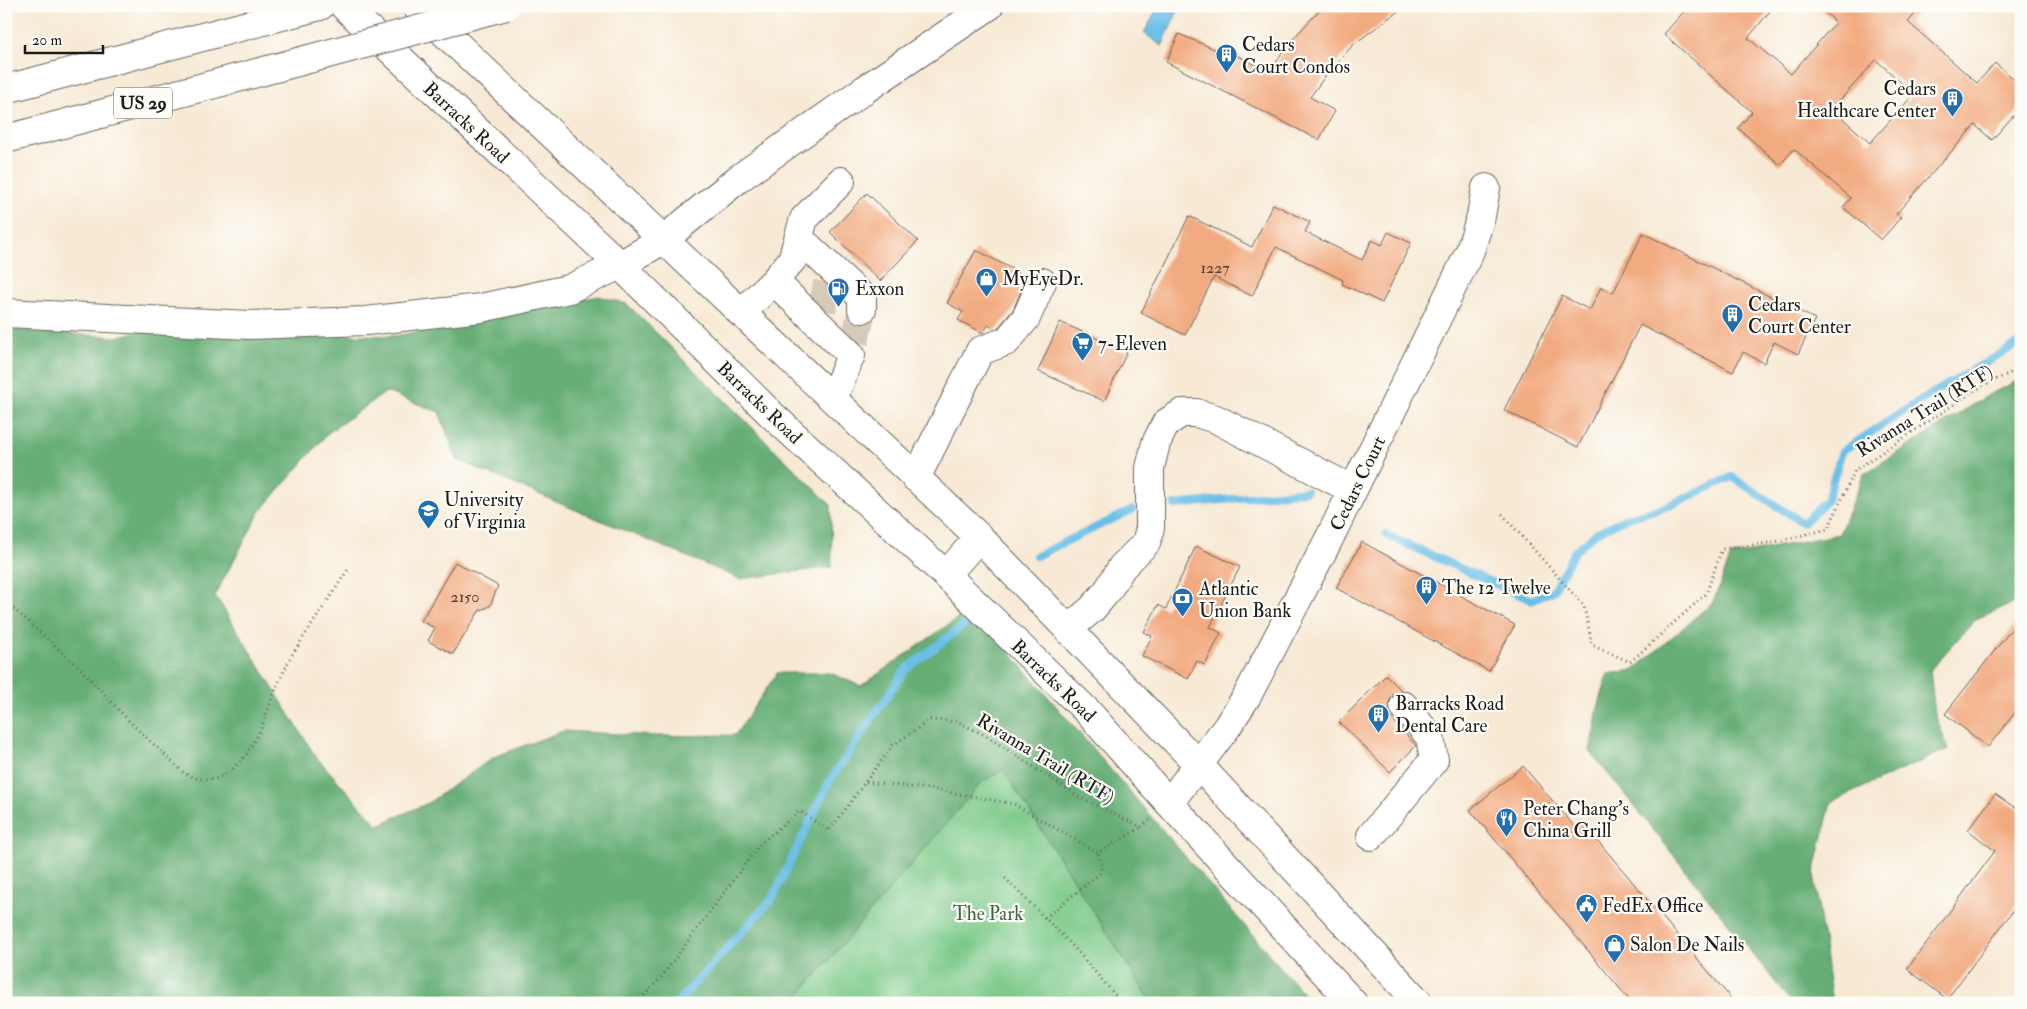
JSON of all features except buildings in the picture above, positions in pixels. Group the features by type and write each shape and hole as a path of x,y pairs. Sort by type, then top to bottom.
{"main road":[{"name":"US 29","path":"6,89 320,6"},
{"path":"416,6 979,537 1198,764 1419,1003"},
{"name":"US 29","path":"6,139 506,6"},
{"path":"6,314 250,325 366,321 481,308 568,289 620,265 663,240 738,179 864,90 989,6"},
{"name":"Barracks Road","path":"350,12 620,265 772,415 946,575 1087,710 1169,803 1353,1003"},
{"path":"741,313 774,281 792,260 804,219 841,181"},
{"name":"Cedars Court","path":"1198,764 1247,696 1353,490 1470,251 1481,216 1486,188"},
{"path":"799,238 828,272 862,297 862,309"},
{"path":"774,281 821,317 853,349 833,399"},
{"path":"916,478 980,351 1007,341 1026,318 1042,282"},
{"path":"1068,629 1092,609 1108,590 1122,567 1146,543 1150,528 1148,488 1156,443 1166,423 1182,413 1196,413 1216,420 1353,490"},
{"path":"946,575 979,537"},
{"path":"1371,836 1434,760 1430,737 1404,706"},
{"path":"1169,803 1198,764"}],"path":[{"name":"Rivanna Trail (RTF)","path":"1502,514 1584,606 1592,645 1630,662 1706,594 1722,549 1775,542 1828,529 1855,470 1982,386 2021,368"},
{"path":"6,602 81,669 130,722 185,774 199,779 215,779 229,773 246,755 261,729 273,695 290,658 349,568"},
{"name":"Rivanna Trail (RTF)","path":"637,1003 660,979 761,842 800,811 829,831 892,745 930,720 958,722 985,735 1080,797 1141,828"},
{"path":"866,782 937,790 1014,804 1098,853 1102,864 1100,873 1045,918"},
{"path":"1098,853 1141,828 1169,803"},
{"path":"1005,878 1071,944 1122,1003"}],"green space":[{"name":"University of Virginia","path":"599,296 627,304 831,505 832,567 740,579 457,460 439,412 386,392 328,433 260,512 215,595 316,757 378,825 428,803 494,757 563,731 656,736 735,735 777,673 830,673 861,686 972,608 1311,1003 1152,1003 1003,770 982,782 792,1003 6,1003 6,329 116,337 148,329 395,336"},
{"path":"2021,379 2021,600 1976,619 1930,670 1935,714 1948,749 1831,802 1814,874 1832,1003 1792,1003 1590,751 1598,708 1608,674 1634,670 1713,602 1731,556 1839,534 1864,474 1990,394"},
{"name":"The Park","path":"1003,769 1152,1003 792,1003 982,781"}],"water":[{"path":"1159,6 1180,6 1162,46 1144,33"}],"waterway":[{"path":"1386,535 1531,600 1553,591 1574,552 1596,533 1626,518 1663,508 1732,477 1803,523 1827,500 1842,451 1921,400 2021,342"},
{"path":"1175,505 1306,491"},
{"path":"1036,556 1132,510"},
{"path":"677,1003 772,899 829,782 905,670 964,625"}],"tunnel":[{"path":"822,310 828,278"},
{"path":"855,342 862,309"}],"place":[{"name":"Cedars Court Condos","path":"1226,74"},
{"name":"Cedars Healthcare Center","path":"1952,118"},
{"name":"MyEyeDr.","path":"986,297"},
{"name":"Exxon","path":"839,307"},
{"name":"Cedars Court Center","path":"1732,334"},
{"name":"7-Eleven","path":"1082,362"},
{"name":"University of Virginia","path":"428,529"},
{"name":"The 12 Twelve","path":"1426,606"},
{"name":"Atlantic Union Bank","path":"1183,618"},
{"name":"Barracks Road Dental Care","path":"1379,733"},
{"name":"Peter Chang's China Grill","path":"1507,838"},
{"name":"FedEx Office","path":"1586,924"},
{"name":"Salon De Nails","path":"1614,963"}]}
